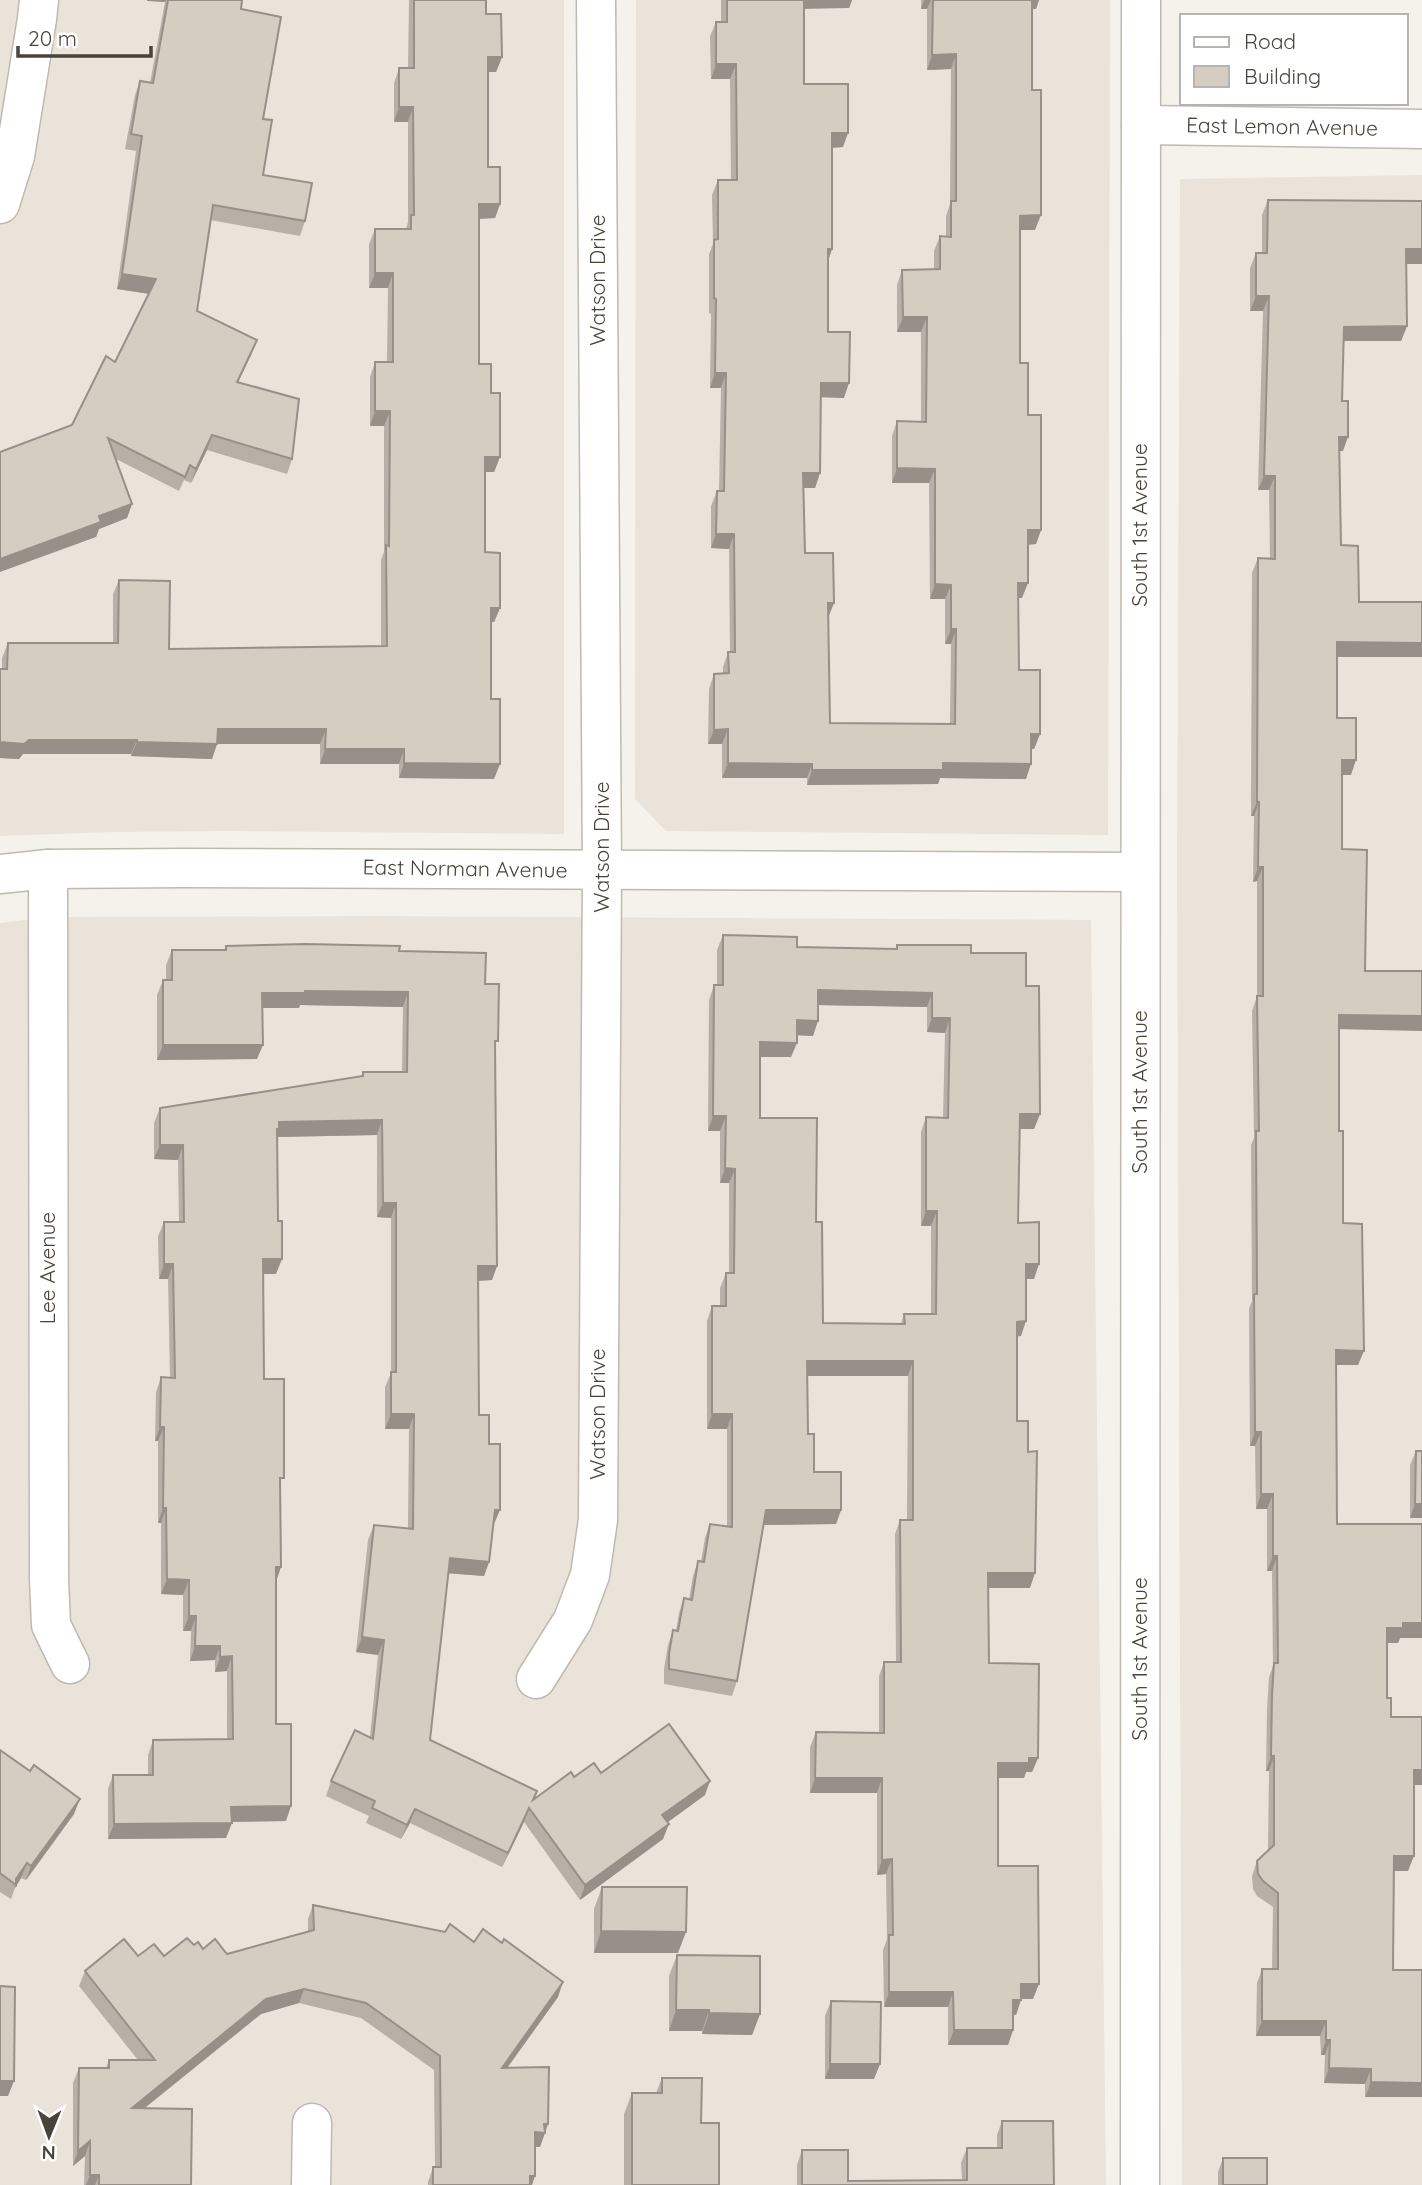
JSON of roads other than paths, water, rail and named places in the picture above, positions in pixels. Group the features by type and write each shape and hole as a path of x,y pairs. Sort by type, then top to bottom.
{"street":[{"path":"0,204 15,156 39,0"},
{"name":"Watson Drive","path":"536,1679 573,1620 590,1575 598,1520 602,871 596,0"},
{"name":"South 1st Avenue","path":"1140,2185 1142,0"},
{"name":"East Lemon Avenue","path":"1141,125 1422,128"},
{"name":"East Norman Avenue","path":"0,874 48,869 377,868 1140,872"},
{"name":"Lee Avenue","path":"48,869 49,1579 51,1625 70,1664"},
{"path":"311,2185 312,2123"}]}
